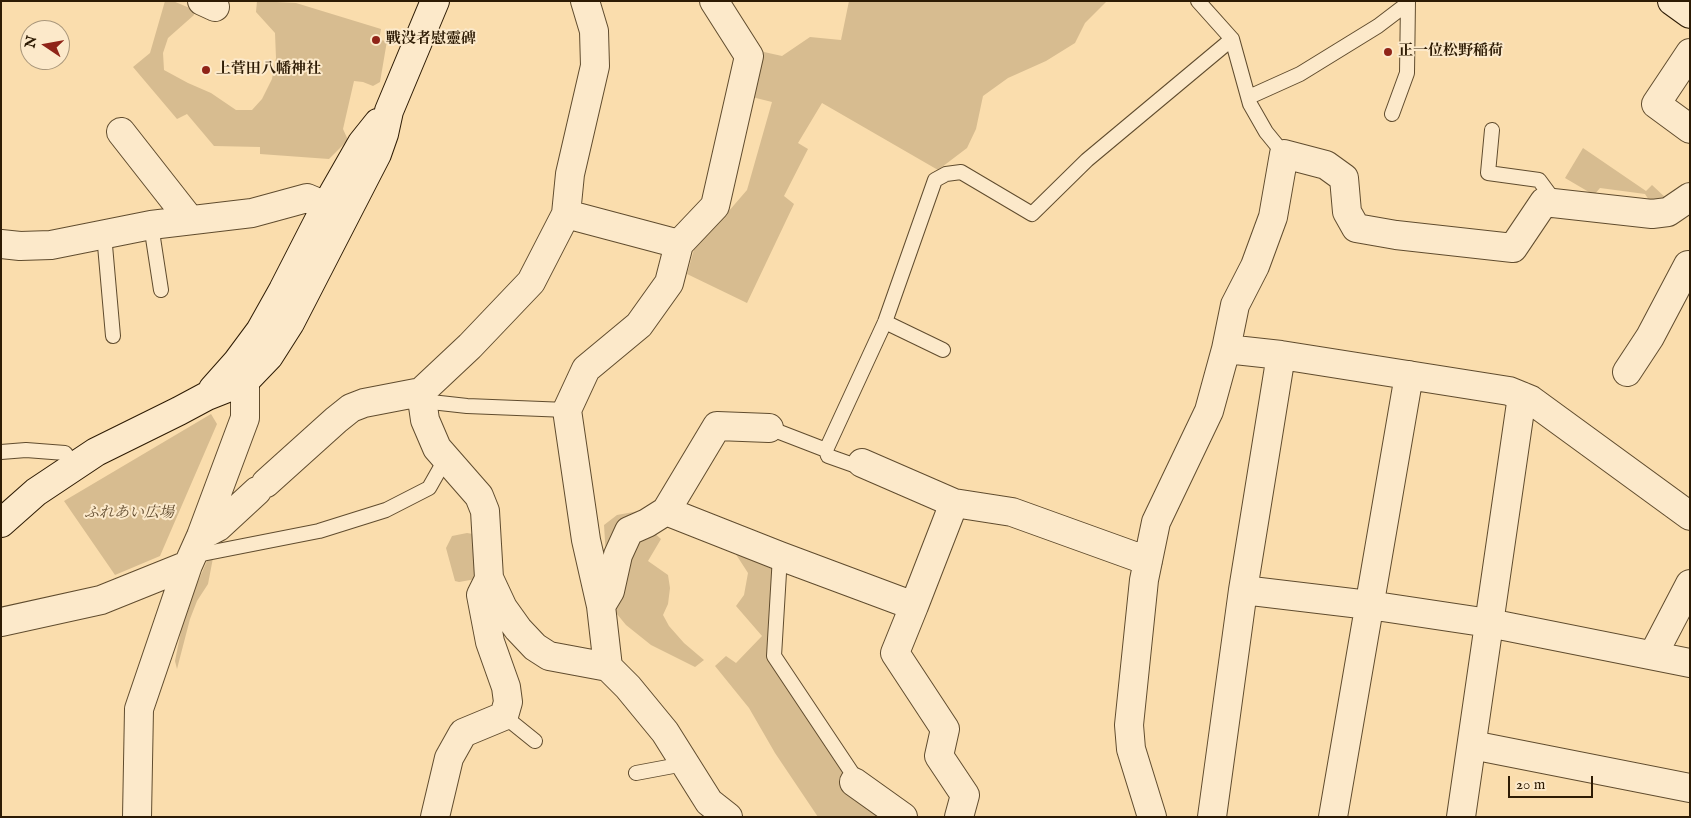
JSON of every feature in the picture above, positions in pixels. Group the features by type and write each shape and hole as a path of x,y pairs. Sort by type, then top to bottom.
{"street":[{"path":"1,523 36,492 96,452 207,396 245,381 269,356 290,323 377,154 389,111 435,1"},
{"path":"1,622 101,600 193,553 218,527 351,408 364,403 422,397 531,282 566,214 570,174 595,66 594,31 585,1"},
{"path":"608,667 601,606 586,540 568,410 586,369 639,325 669,283 679,244 715,206 749,56 714,1"},
{"path":"1672,1 1690,14"},
{"path":"1690,53 1656,104 1690,129"},
{"path":"207,396 237,362 260,331 326,206 362,143 389,111"},
{"path":"121,132 190,220"},
{"path":"1152,817 1131,749 1130,725 1144,580 1156,522 1209,411 1226,349 1235,305 1254,266 1274,217 1284,154 1326,165 1344,178 1347,212 1356,228 1396,235 1513,248 1544,202 1652,214 1668,212 1690,197"},
{"path":"1,244 51,246 151,225 252,213 307,198 326,206"},
{"path":"566,214 679,244"},
{"path":"1627,372 1650,337 1688,265 1690,266"},
{"path":"1226,349 1281,355 1509,391 1531,400 1690,516"},
{"path":"1212,817 1243,590 1281,355"},
{"path":"1333,817 1409,376"},
{"path":"137,817 140,709 193,553 245,418 245,381"},
{"path":"1461,817 1522,396"},
{"path":"422,397 425,420 437,448 479,496 485,511 489,578 503,608 518,629 534,647 549,656 608,667 628,687 665,732 709,802 728,817"},
{"path":"601,606 610,592 618,555 629,531 647,523 666,511 717,426 769,428"},
{"path":"862,463 954,502 1012,512 1148,561"},
{"path":"954,502 895,652 945,729 939,756 965,795 959,817"},
{"path":"666,511 914,606"},
{"path":"435,817 449,758 463,733 504,716 508,702 506,687 490,642 481,595 489,578"},
{"path":"1653,655 1690,584"},
{"path":"1243,590 1370,605 1489,623 1690,663"},
{"path":"1472,745 1690,788"},
{"path":"854,782 903,817"}],"lane":[{"path":"1198,1 1232,39 1250,104 1266,132 1284,154"},
{"path":"1248,97 1300,74 1378,26 1408,3"},
{"path":"1392,114 1407,73 1408,3"},
{"path":"862,463 859,467 828,456 826,450 885,322 935,180 946,174 961,172 1032,214 1087,160 1232,39"},
{"path":"1492,130 1488,173 1539,180 1556,204"},
{"path":"151,225 161,290"},
{"path":"104,234 114,336"},
{"path":"885,322 943,350"},
{"path":"422,397 467,406 568,410"},
{"path":"769,428 826,450"},
{"path":"1,452 26,450 65,453 75,466"},
{"path":"193,553 319,531 386,510 429,488 446,458"},
{"path":"780,556 774,656 852,773 854,782"},
{"path":"504,716 535,741"},
{"path":"636,773 684,764"}],"green space":[{"path":"165,1 173,1 192,9 194,15 168,38 163,53 164,70 211,93 236,110 252,110 262,99 272,79 276,58 275,33 256,12 257,1 296,3 381,29 379,40 387,41 380,82 373,86 354,81 343,129 348,140 329,159 260,154 260,147 214,146 187,114 177,119 133,67 150,53"},
{"path":"849,1 1107,1 1085,23 1075,43 1046,61 1008,78 983,96 976,129 967,148 938,170 822,103 798,143 808,149 784,196 794,204 747,303 687,274 697,239 728,212 747,190 772,102 752,97 764,52 782,56 810,37 841,40"},
{"path":"1583,148 1646,191 1652,185 1667,199 1661,203 1649,200 1645,194 1600,188 1594,195 1565,178"},
{"name":"ふれあい広場","path":"211,414 217,424 160,556 115,575 64,501"},
{"path":"650,509 652,531 661,539 648,561 668,575 670,588 668,604 663,615 669,626 684,643 704,660 695,667 651,645 626,625 612,608 604,525 617,515"},
{"path":"467,533 479,535 476,579 459,582 455,581 446,548 452,536"},
{"path":"728,542 773,560 768,658 894,817 818,817 775,753 749,708 715,666 726,656 736,663 762,636 736,606 744,595 748,573"},
{"path":"213,558 208,584 197,601 190,619 177,669 175,661 185,611 207,561"}],"place":[{"name":"戰没者慰靈碑","path":"376,40"},
{"name":"正一位松野稲荷","path":"1388,52"},
{"name":"上菅田八幡神社","path":"206,70"}]}
